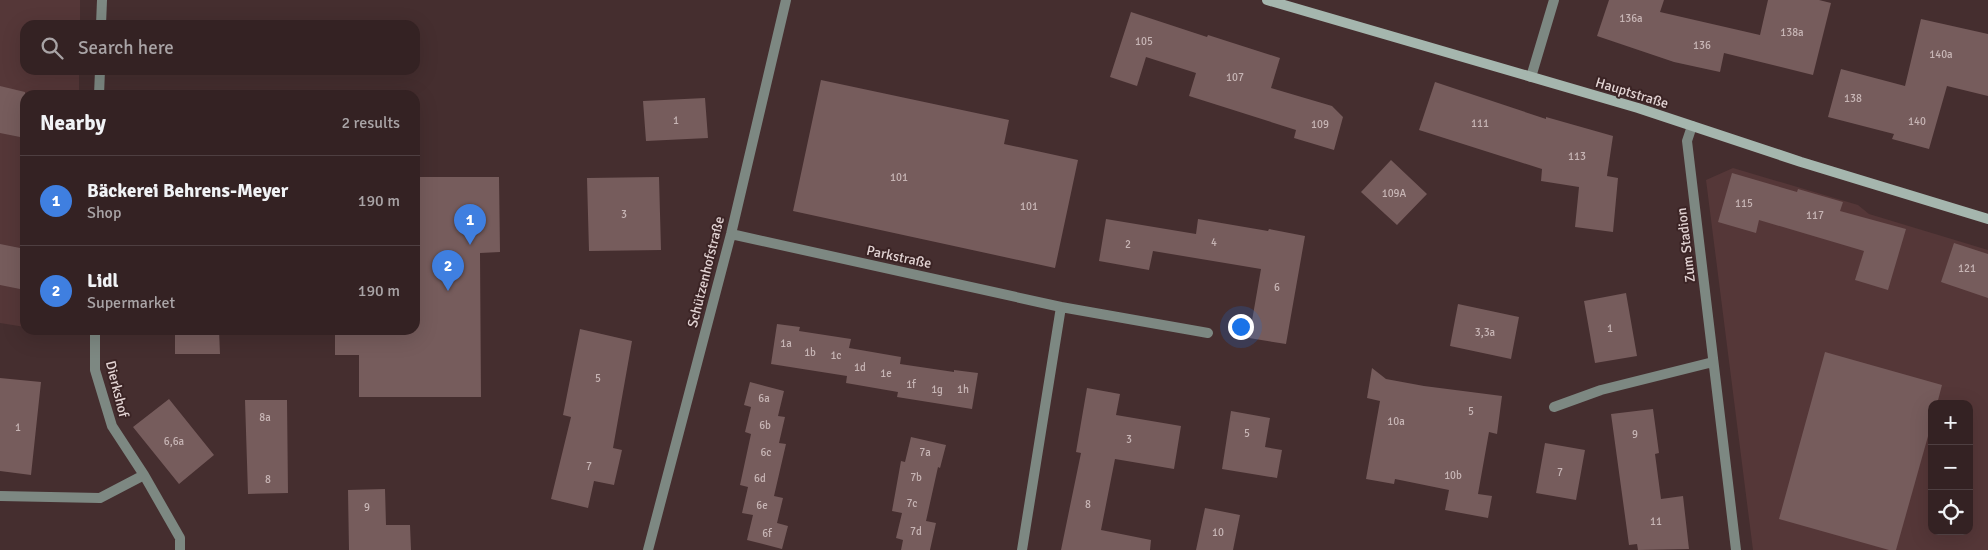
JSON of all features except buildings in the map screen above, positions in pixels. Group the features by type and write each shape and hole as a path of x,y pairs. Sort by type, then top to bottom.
{"main road":[{"name":"Hauptstraße","path":"1267,0 1531,77 1988,219"}],"street":[{"path":"101,20 102,0"},
{"name":"Schützenhofstraße","path":"648,550 731,234 786,0"},
{"path":"1531,77 1554,0"},
{"path":"98,90 100,75"},
{"name":"Zum Stadion","path":"1692,126 1687,141 1736,550"},
{"name":"Parkstraße","path":"731,234 1061,307 1208,333"},
{"path":"1022,550 1061,307"},
{"name":"Dierkshof","path":"95,335 95,370 112,426 180,538 180,550"},
{"path":"1554,407 1601,390 1713,362"},
{"path":"0,496 100,498 144,476"}],"shaded area":[{"path":"0,0 80,0 80,20 20,20 20,75 79,75 79,90 20,90 20,326 0,323"},
{"path":"1733,168 1858,205 1869,214 1988,250 1988,550 1753,550 1706,180"}],"place":[{"name":"Bäckerei Behrens-Meyer","path":"470,245"},
{"name":"Lidl","path":"448,291"}]}
